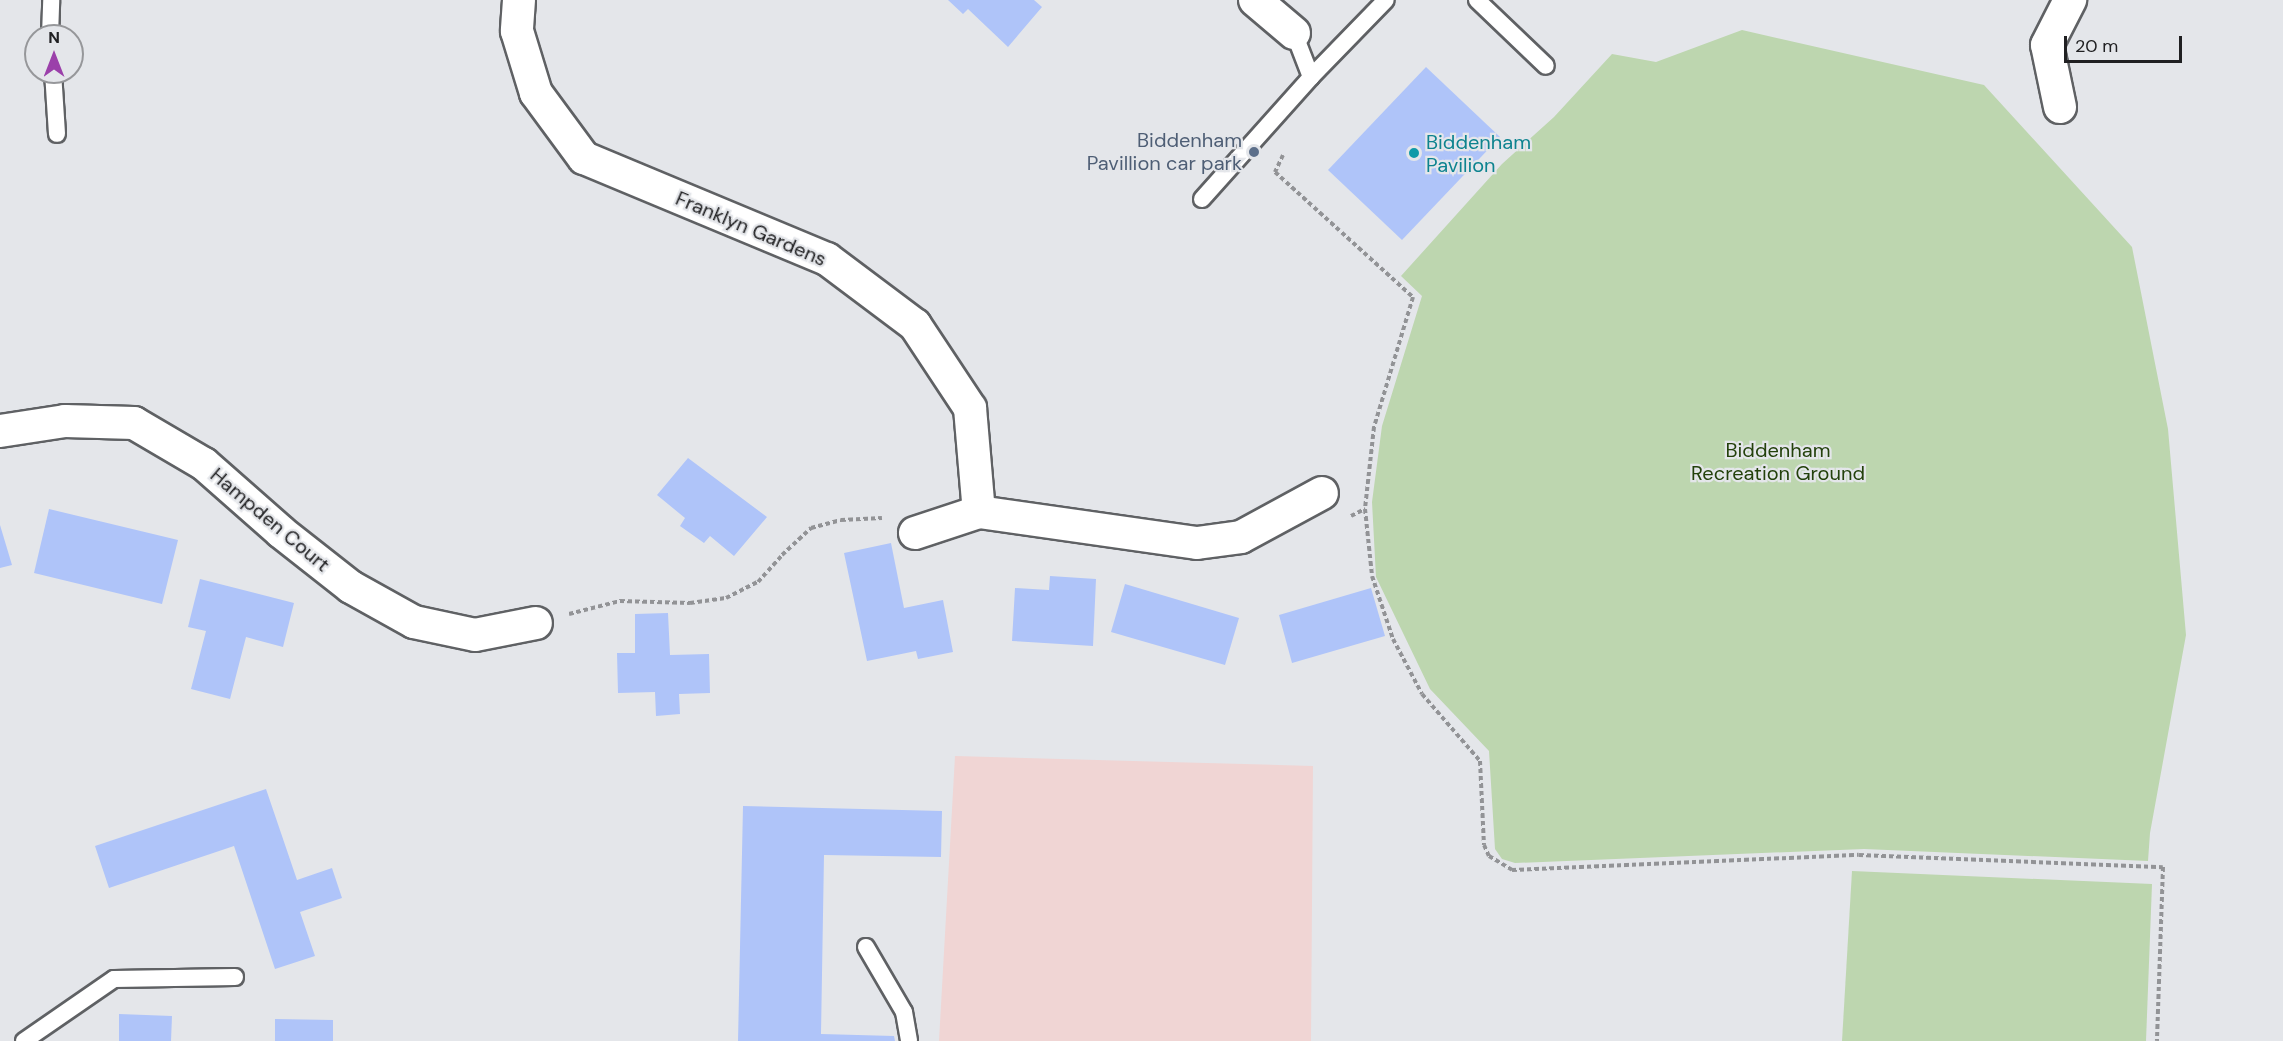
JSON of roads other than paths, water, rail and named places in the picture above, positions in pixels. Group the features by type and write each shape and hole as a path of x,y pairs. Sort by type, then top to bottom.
{"street":[{"name":"Franklyn Gardens","path":"519,0 517,31 536,93 584,158 827,259 915,325 970,408 979,512"},
{"path":"1255,0 1294,33"},
{"path":"2060,107 2047,45 2070,0"},
{"name":"Hampden Court","path":"0,431 65,421 134,423 204,464 282,532 351,587 414,622 475,635 536,623"},
{"path":"915,533 979,512 1197,543 1242,537 1322,493"}],"lane":[{"path":"50,24 51,0"},
{"path":"1202,200 1311,77 1386,0"},
{"path":"1477,0 1546,66"},
{"path":"1294,33 1311,77"},
{"path":"54,84 57,134"},
{"path":"866,947 904,1012 909,1041"},
{"path":"24,1041 114,979 236,977"}],"place":[{"name":"Biddenham Pavillion car park","path":"1254,152"},
{"name":"Biddenham Pavilion","path":"1414,153"}],"park label":[{"name":"Biddenham Recreation Ground","path":"1778,462"}]}
